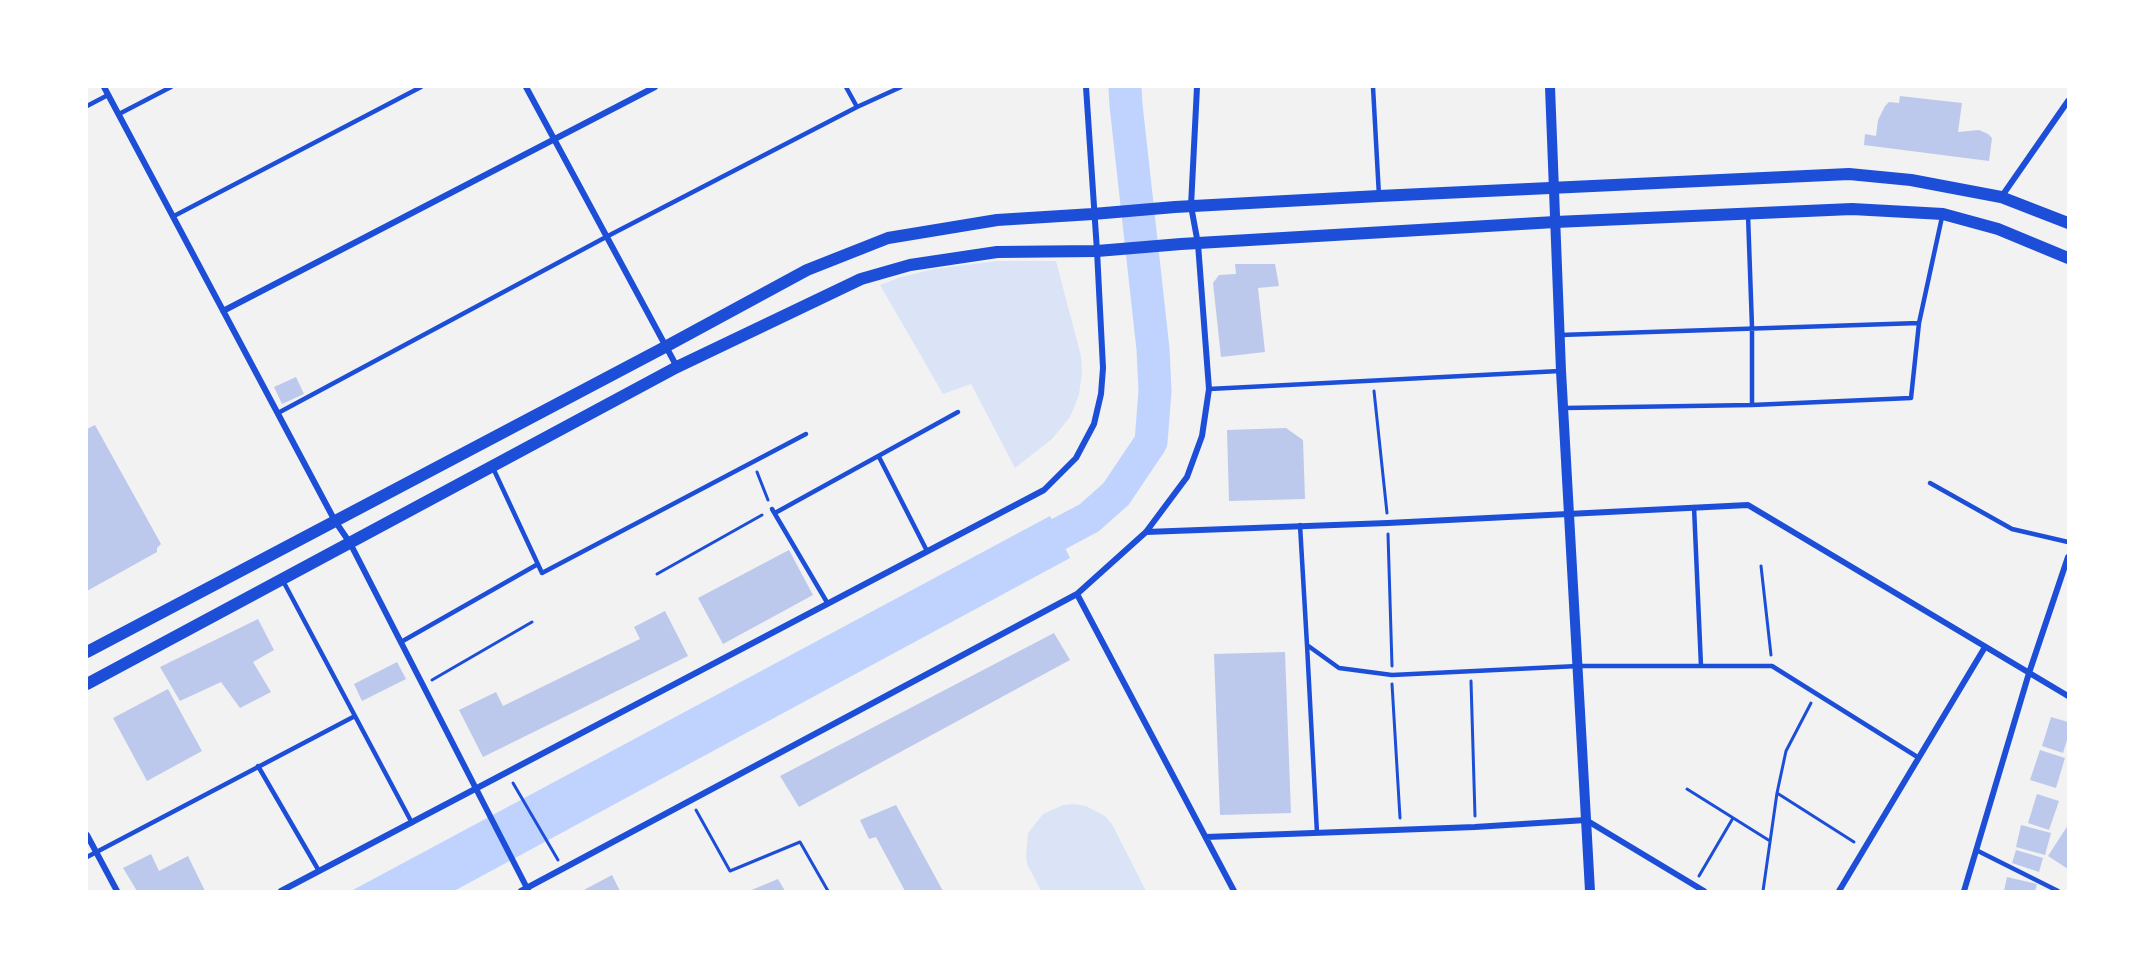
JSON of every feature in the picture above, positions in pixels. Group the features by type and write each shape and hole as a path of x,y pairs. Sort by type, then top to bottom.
{"main road":[{"path":"87,652 807,270 888,238 997,219 1175,207 1849,174 1911,180 2001,197 2068,223"},
{"path":"87,684 677,367 861,279 910,265 997,252 1100,251 1555,222 1852,209 1943,214 1998,230 2068,258"}],"street":[{"path":"104,87 335,521 350,543 424,685 525,890 1077,594 1146,532 1187,477 1202,436 1209,389 1198,244 1191,206 1197,87"},
{"path":"526,87 677,367"},
{"path":"223,311 655,87"},
{"path":"281,891 1044,490 1076,458 1094,424 1101,394 1100,251 1086,87"},
{"path":"1550,87 1561,371 1590,891"},
{"path":"2001,197 2068,102"},
{"path":"1146,532 1388,523 1748,505 2068,696"},
{"path":"1964,891 2029,673 2068,557"},
{"path":"1077,594 1234,891"},
{"path":"1839,891 1985,647"},
{"path":"1206,837 1475,827 1586,820 1704,891"},
{"path":"87,835 117,891"}],"lane":[{"path":"118,114 171,87"},
{"path":"174,216 422,87"},
{"path":"846,87 857,107"},
{"path":"278,413 606,237 857,107 901,87"},
{"path":"1373,87 1378,196"},
{"path":"87,106 108,95"},
{"path":"1747,212 1752,327 1752,405"},
{"path":"1563,408 1752,405 1911,398 1919,323 1943,214"},
{"path":"1560,335 1919,323"},
{"path":"1209,389 1561,371"},
{"path":"828,604 773,511 879,457 958,412"},
{"path":"492,466 542,573 806,434"},
{"path":"879,457 927,551"},
{"path":"1930,483 2012,529 2068,542"},
{"path":"1694,507 1701,666"},
{"path":"1299,525 1317,833"},
{"path":"401,642 538,564"},
{"path":"282,579 412,823"},
{"path":"1306,645 1339,668 1392,675 1578,666 1772,666 1919,758"},
{"path":"87,857 355,716"},
{"path":"258,766 319,871"},
{"path":"1976,850 2058,891"}],"path":[{"path":"1372,380 1388,523"},
{"path":"657,574 773,511 753,462"},
{"path":"1761,566 1772,666"},
{"path":"424,685 532,622"},
{"path":"1471,670 1475,827"},
{"path":"1763,891 1777,793 1786,751 1816,693"},
{"path":"507,773 563,868"},
{"path":"1687,789 1770,841"},
{"path":"1777,793 1865,848"},
{"path":"691,800 730,871 800,842 828,891"},
{"path":"1694,884 1733,818"}],"shaded area":[{"path":"997,261 1056,261 1081,356 1082,373 1079,395 1070,417 1052,439 1015,468 971,384 943,394 880,285 934,269"},
{"path":"1063,805 1086,806 1105,816 1112,824 1146,891 1041,891 1027,864 1028,833 1043,814"}],"water":[{"path":"1050,516 1070,558 454,891 351,891"}],"building":[{"path":"1900,96 1962,103 1958,132 1979,130 1988,134 1992,138 1989,161 1864,145 1865,134 1876,136 1878,120 1885,106 1889,102 1899,103"},
{"path":"1235,264 1275,264 1279,286 1258,288 1265,352 1221,357 1213,283 1219,275 1236,274"},
{"path":"296,377 304,394 282,404 274,387"},
{"path":"95,425 161,544 157,552 87,591 87,429"},
{"path":"1286,428 1303,440 1305,499 1229,501 1227,430"},
{"path":"789,550 813,595 723,644 698,598"},
{"path":"665,611 688,656 483,757 459,710 496,692 503,706 640,639 634,627"},
{"path":"258,619 274,650 253,662 271,692 240,708 221,682 180,701 160,667"},
{"path":"1054,633 1070,660 799,807 780,776"},
{"path":"1285,652 1291,813 1220,815 1214,654"},
{"path":"397,662 406,679 362,701 354,684"},
{"path":"168,689 202,751 147,781 113,718"},
{"path":"2051,717 2068,722 2068,737 2063,753 2042,746"},
{"path":"2040,750 2065,758 2056,788 2030,780"},
{"path":"2037,794 2059,801 2049,830 2028,823"},
{"path":"896,805 943,891 905,891 876,837 869,839 860,820"},
{"path":"2021,825 2051,833 2045,855 2016,847"},
{"path":"2068,825 2068,869 2048,856"},
{"path":"2016,850 2043,858 2039,872 2012,863"},
{"path":"151,854 159,871 188,856 205,891 137,891 123,868"},
{"path":"612,875 620,891 582,891"},
{"path":"2007,877 2037,884 2035,891 2004,891"},
{"path":"778,879 785,891 749,891"}],"waterway":[{"path":"1019,555 1089,518 1116,494 1151,442 1155,391 1153,349 1125,87"}]}
